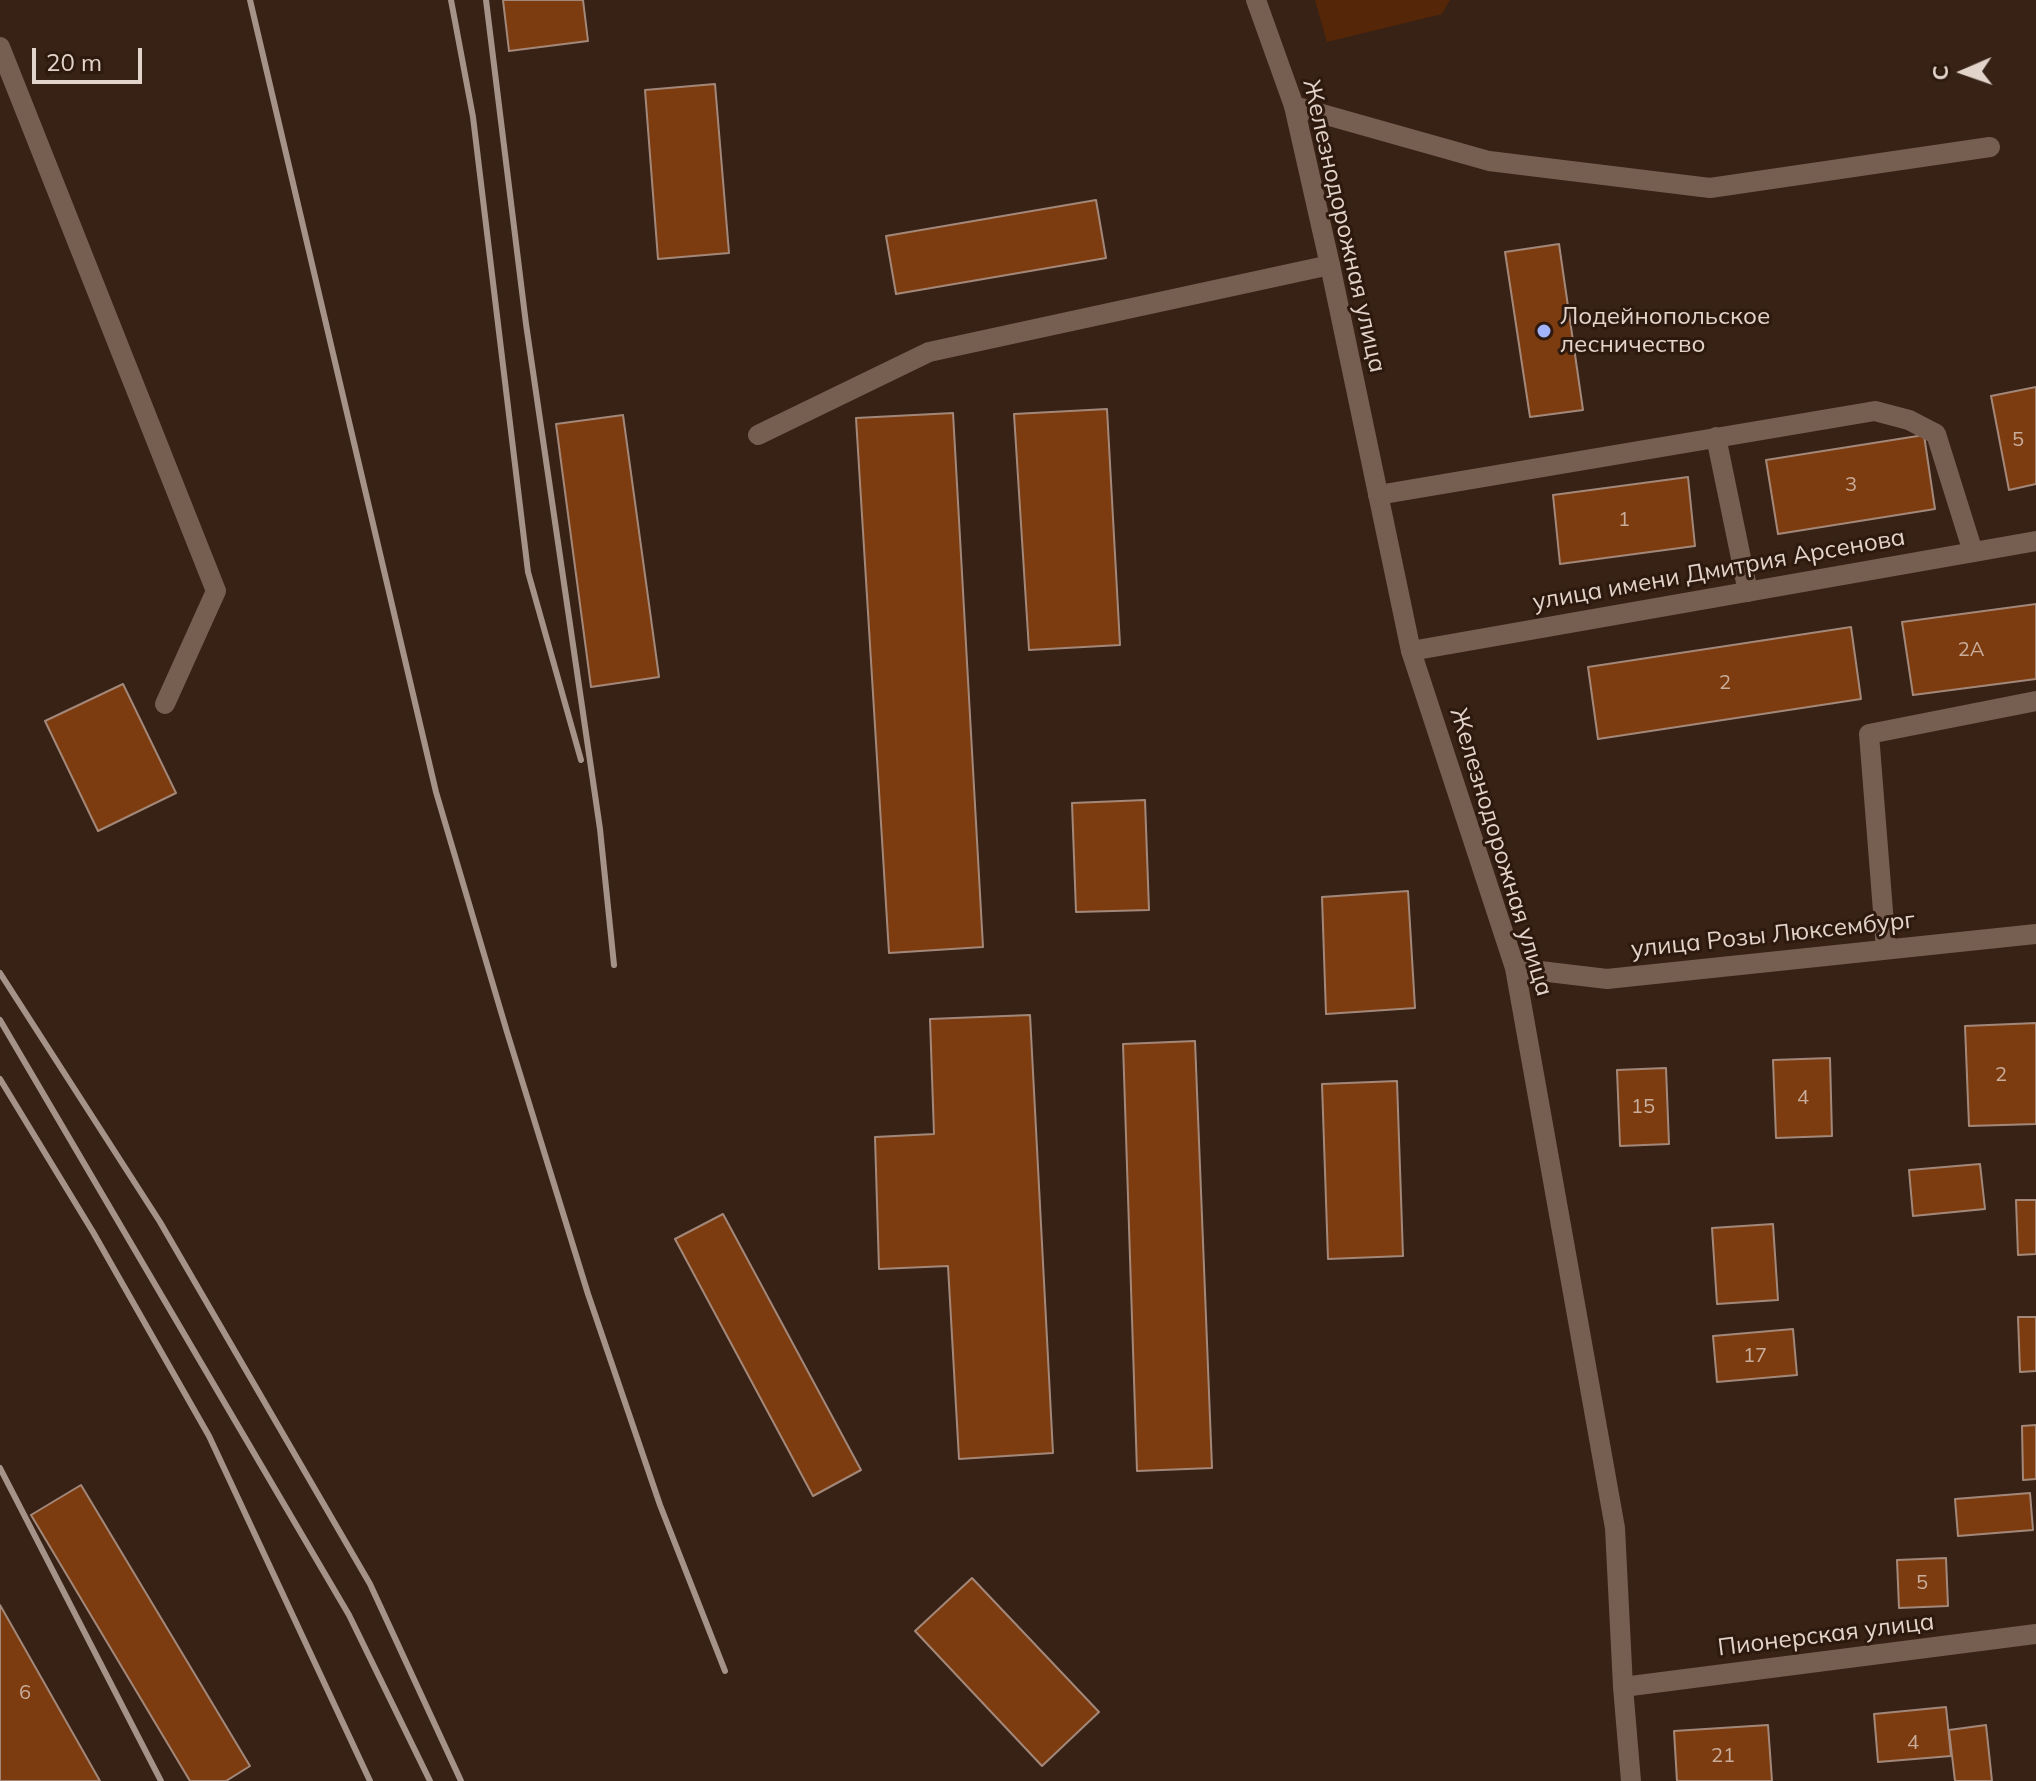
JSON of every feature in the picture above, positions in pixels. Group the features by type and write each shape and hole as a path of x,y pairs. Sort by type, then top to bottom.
{"street":[{"name":"Железнодорожная улица","path":"1256,0 1294,106 1411,651 1515,968 1615,1528 1631,1781"},
{"path":"0,47 216,591 165,704"},
{"path":"1294,106 1489,161 1710,188 1990,147"},
{"path":"758,435 929,352 1330,265"},
{"path":"1378,495 1875,411 1909,420 1936,434 1973,552"},
{"path":"1716,437 1748,592"},
{"name":"улица имени Дмитрия Арсенова","path":"1411,651 2036,541"},
{"path":"1886,949 1869,734 2036,701"},
{"name":"улица Розы Люксембург","path":"1515,968 1607,979 2036,934"},
{"name":"Пионерская улица","path":"1623,1687 2036,1634"}],"shaded area":[{"path":"1315,0 1450,0 1442,14 1327,42"}],"building":[{"path":"503,0 583,0 588,41 509,51"},
{"path":"715,84 729,253 658,259 645,90"},
{"path":"1096,200 1106,258 896,294 886,236"},
{"name":"Лодейнопольское лесничество","path":"1559,244 1583,410 1530,417 1505,252"},
{"path":"2036,387 2036,484 2009,490 1991,396"},
{"path":"1107,409 1120,645 1029,650 1014,414"},
{"path":"953,413 983,947 889,953 856,418"},
{"path":"623,415 659,677 591,687 556,424"},
{"path":"1924,435 1935,509 1778,534 1766,460"},
{"path":"1688,477 1695,546 1560,564 1553,495"},
{"path":"2036,604 2036,679 1913,695 1902,622"},
{"path":"1851,627 1861,699 1598,739 1588,667"},
{"path":"123,684 176,793 98,831 45,721"},
{"path":"1145,800 1149,910 1076,912 1072,803"},
{"path":"1408,891 1415,1008 1326,1014 1322,897"},
{"path":"1030,1015 1053,1453 959,1459 948,1266 879,1269 875,1137 934,1134 930,1019"},
{"path":"2036,1023 2036,1124 1969,1126 1965,1026"},
{"path":"1195,1041 1212,1468 1137,1471 1123,1044"},
{"path":"1830,1058 1832,1136 1776,1138 1773,1060"},
{"path":"1666,1068 1669,1144 1620,1146 1617,1070"},
{"path":"1397,1081 1403,1256 1328,1259 1322,1084"},
{"path":"1980,1164 1985,1209 1913,1216 1909,1170"},
{"path":"2016,1200 2036,1200 2036,1254 2018,1255"},
{"path":"723,1214 861,1470 813,1496 675,1239"},
{"path":"1773,1224 1778,1300 1717,1304 1712,1228"},
{"path":"2018,1317 2036,1317 2036,1371 2020,1372"},
{"path":"1793,1329 1797,1375 1717,1382 1713,1336"},
{"path":"2036,1425 2036,1479 2023,1480 2022,1426"},
{"path":"81,1485 250,1766 226,1781 190,1781 31,1515"},
{"path":"2030,1493 2033,1530 1958,1536 1955,1499"},
{"path":"1946,1558 1948,1606 1899,1608 1897,1560"},
{"path":"972,1578 1099,1712 1042,1766 915,1631"},
{"path":"0,1605 100,1781 0,1781"},
{"path":"1946,1707 1951,1756 1878,1762 1874,1714"},
{"path":"1768,1725 1772,1781 1677,1781 1674,1731"},
{"path":"1986,1725 1992,1781 1955,1781 1949,1730"}],"railway":[{"path":"250,0 436,792 588,1294 660,1505 725,1671"},
{"path":"451,0 473,117 528,572 581,760"},
{"path":"486,0 526,324 600,829 614,965"},
{"path":"0,973 160,1222 370,1584 461,1781"},
{"path":"0,1020 349,1615 430,1781"},
{"path":"0,1079 93,1232 209,1436 370,1781"},
{"path":"0,1468 161,1781"}],"place":[{"name":"Лодейнопольское лесничество","path":"1544,331"}]}
